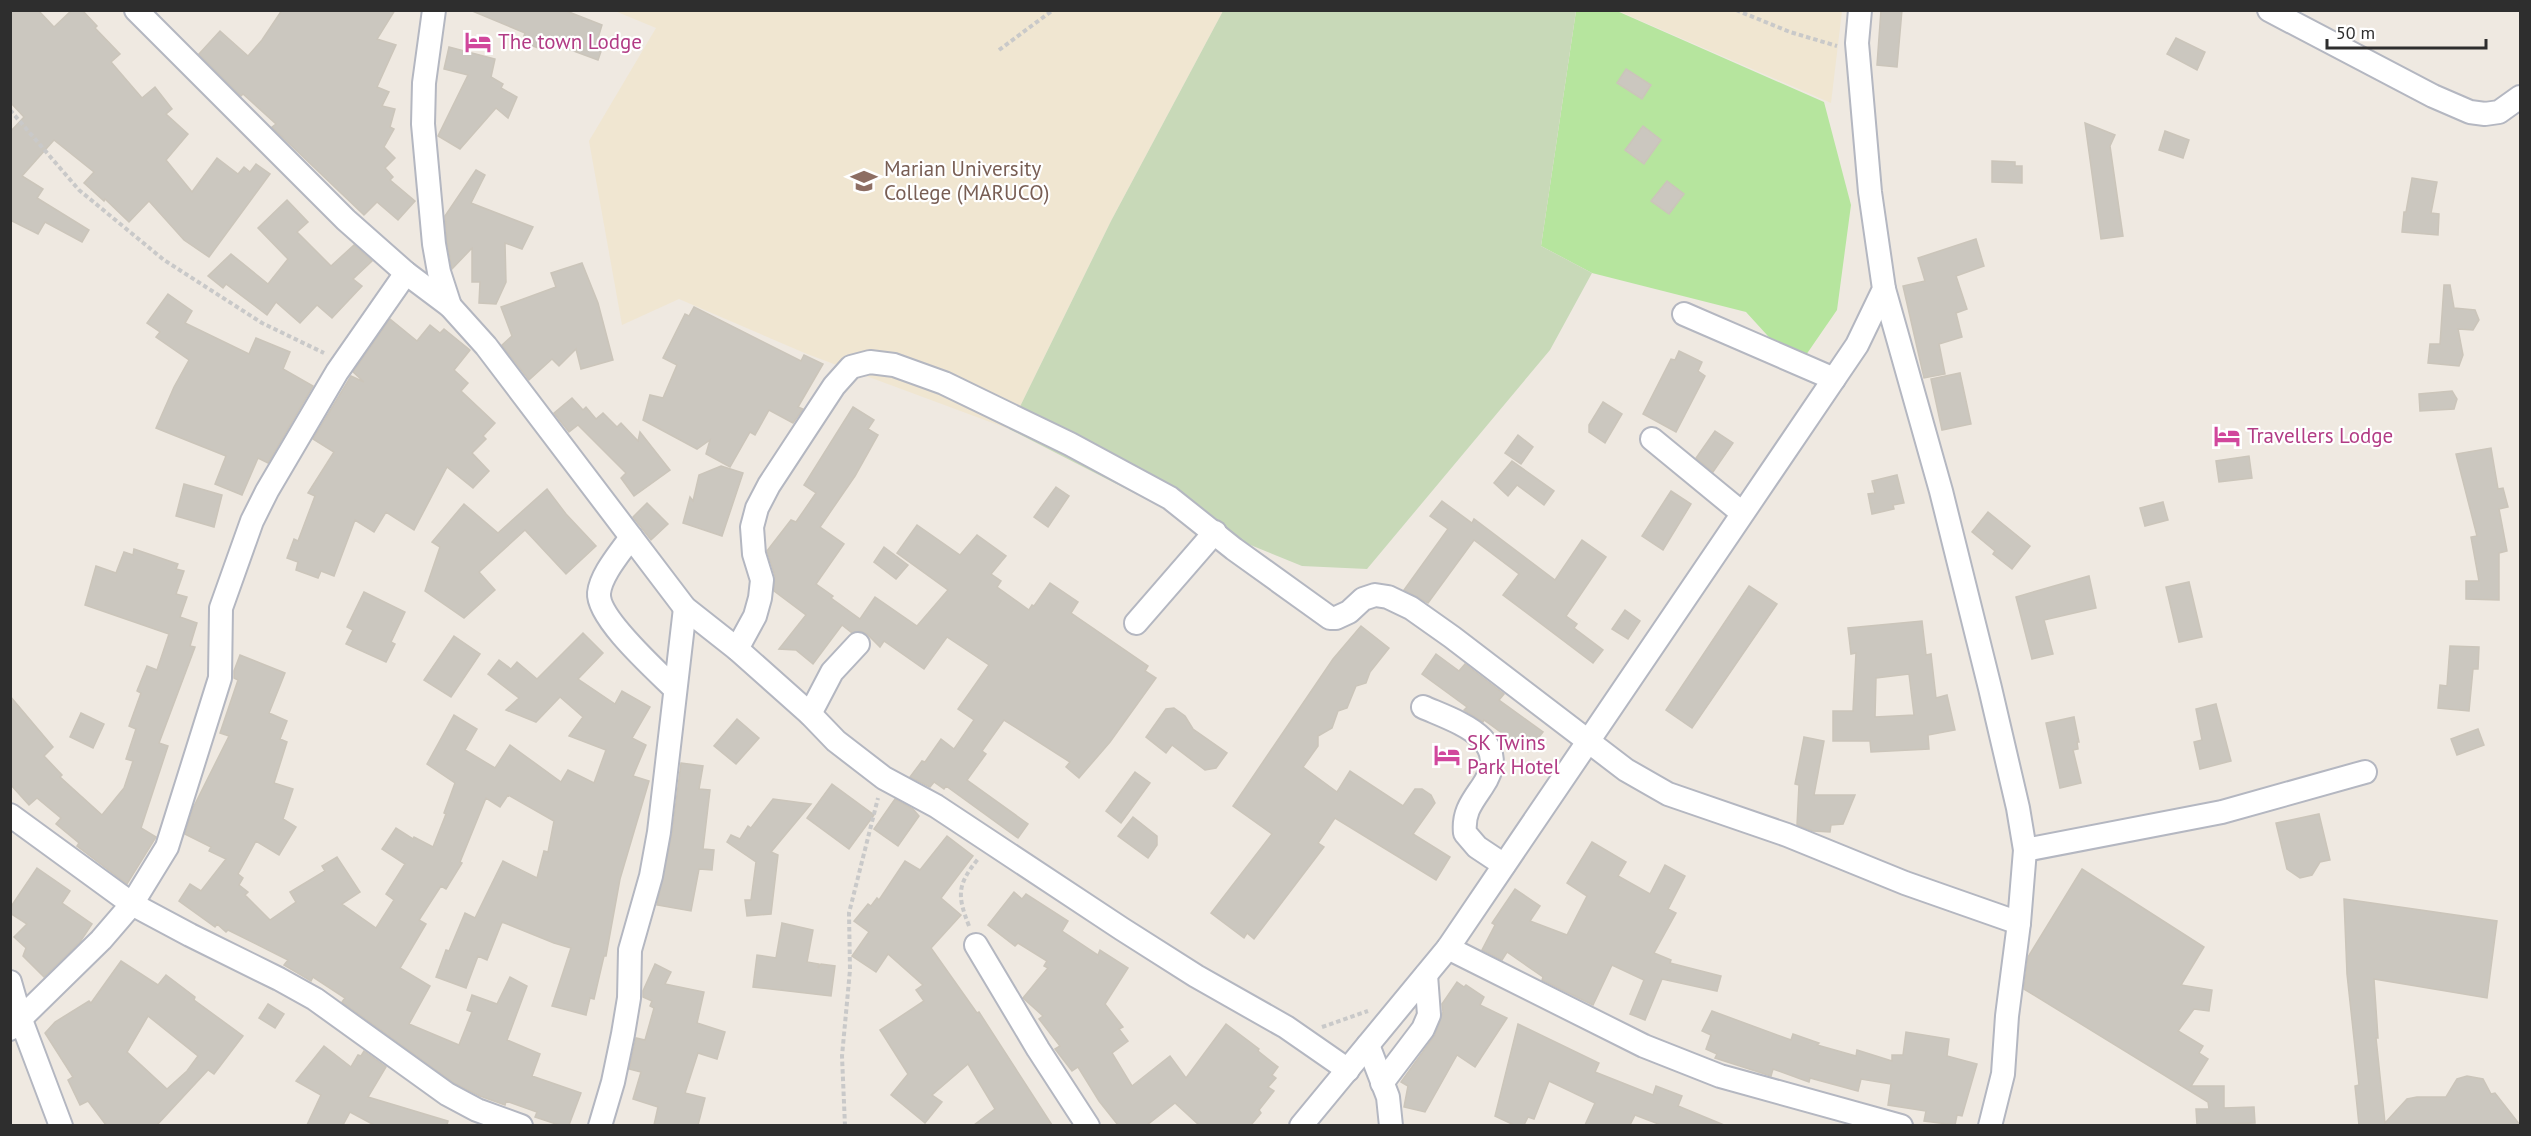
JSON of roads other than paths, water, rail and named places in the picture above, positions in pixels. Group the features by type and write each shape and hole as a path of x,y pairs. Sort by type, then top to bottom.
{"street":[{"path":"136,10 346,220 406,273 450,306 486,346 685,608 737,649 810,714 836,741 884,778 936,806 1196,976 1286,1027 1348,1070"},
{"path":"434,10 424,83 423,124 434,244 439,272 450,306"},
{"path":"1860,10 1858,51 1869,192 1884,289 1941,491 1990,688 2018,808 2025,850 2003,1074 1990,1125"},
{"path":"2269,10 2433,96 2470,112 2485,114 2499,112 2520,97"},
{"path":"16,1025 85,957 132,904 167,847 220,678 221,608 252,521 267,491 344,362 406,273"},
{"path":"1301,1125 1448,948 1857,345 1884,289"},
{"path":"1684,314 1834,379"},
{"path":"737,649 755,616 760,598 762,580 754,554 752,528 757,508 769,485 834,386 852,368 870,362 894,365 944,383 1070,444 1170,498 1330,618 1341,616 1363,599 1375,595 1388,597 1411,608 1626,770 1668,794 1787,835 1905,883 2019,923"},
{"path":"1652,439 1742,513"},
{"path":"1136,623 1215,532"},
{"path":"631,537 603,582 599,594 602,607 620,633 675,689"},
{"path":"600,1125 613,1082 623,1034 629,998 630,951 651,876 659,832 685,608"},
{"path":"810,714 832,672 858,644"},
{"path":"1423,706 1465,725 1488,745 1492,755 1491,774 1465,811 1465,833 1477,847 1504,865"},
{"path":"2025,850 2222,812 2365,772"},
{"path":"10,815 132,904 315,999 447,1094 477,1110 521,1125"},
{"path":"976,945 1038,1049 1088,1125"},
{"path":"1448,948 1644,1046 1720,1076 1901,1125"},
{"path":"1382,1083 1424,1029 1429,1015 1426,975"},
{"path":"10,982 16,1025 61,1125"},
{"path":"1368,1045 1388,1097 1391,1125"}],"place":[{"name":"The town Lodge","path":"478,42"},
{"name":"Marian University College (MARUCO)","path":"864,181"},
{"name":"Travellers Lodge","path":"2227,436"},
{"name":"SK Twins Park Hotel","path":"1447,755"}]}
